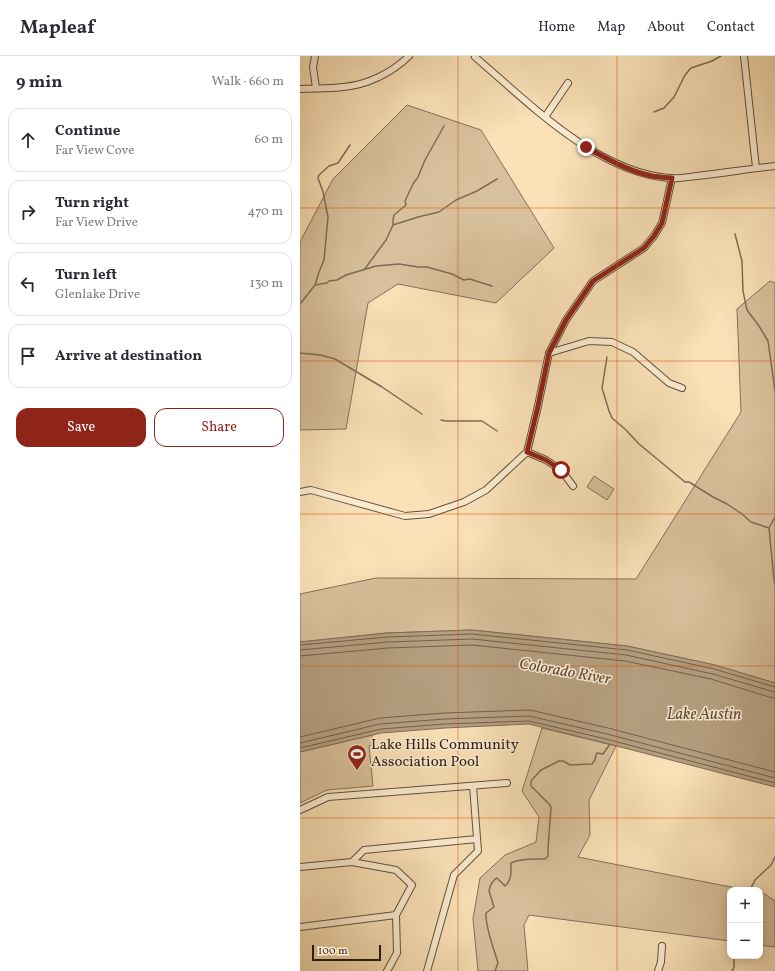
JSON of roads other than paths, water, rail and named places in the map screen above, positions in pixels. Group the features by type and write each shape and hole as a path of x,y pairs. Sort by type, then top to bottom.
{"street":[{"path":"315,56 313,67 316,88"},
{"path":"300,89 343,87 364,83 390,71 409,56"},
{"path":"744,56 756,168"},
{"path":"475,57 545,117 586,147 607,159 638,172 653,176 672,178 775,166"},
{"path":"545,117 568,83"},
{"path":"300,492 311,490 405,516 429,514 464,502 486,490 527,452 549,353 566,320 593,281 644,248 654,236 662,223 672,178"},
{"path":"549,353 589,341 612,342 633,352 669,383 682,388"},
{"path":"527,452 546,460 561,470 573,486"},
{"path":"300,810 328,797 507,783"},
{"path":"427,971 454,874 478,851 473,786"},
{"path":"352,862 364,850 477,839"},
{"path":"300,867 352,862 396,870 412,885 396,915 397,952 387,971"},
{"path":"300,928 396,915"},
{"path":"658,971 661,962 662,946"}],"water":[{"name":"Lake Austin","path":"472,630 627,646 715,665 775,683 775,787 529,724 381,733 300,752 300,642 387,633"}],"waterway":[{"path":"654,112 664,108 674,97 685,75 691,68 712,61 721,56"},
{"path":"364,270 386,240 393,225 394,215 406,205 405,201 413,184 444,126"},
{"path":"315,285 324,260 328,217 323,192 318,178 319,175 329,166 338,163 350,145"},
{"path":"393,225 439,212 456,200 477,191 497,179"},
{"path":"735,234 742,261 743,291 747,310 768,341 775,391"},
{"path":"300,304 315,285 337,280 346,275 376,266 399,264 427,267 452,274 464,280 470,279 492,286"},
{"path":"300,353 320,355 335,359 382,387 422,414"},
{"path":"607,357 602,388 612,418 639,444 685,482 689,482 727,504 751,522 769,528"},
{"path":"441,420 482,421 497,431"},
{"path":"775,517 769,528 775,584"},
{"path":"495,971 498,963 488,931 486,919 486,913 494,907 489,891 491,885 497,878 505,886 507,884 511,876 511,863 523,860 545,859 548,856 551,808 550,805 531,786 531,781 541,770 559,761 563,761 570,765 592,764 597,753 603,754 610,744"},
{"path":"752,887 755,880 771,865 775,857"},
{"path":"732,971 734,967 734,959"}],"place":[{"name":"Lake Hills Community Association Pool","path":"357,771"}],"water label":[{"name":"Colorado River","path":"565,672"}]}
